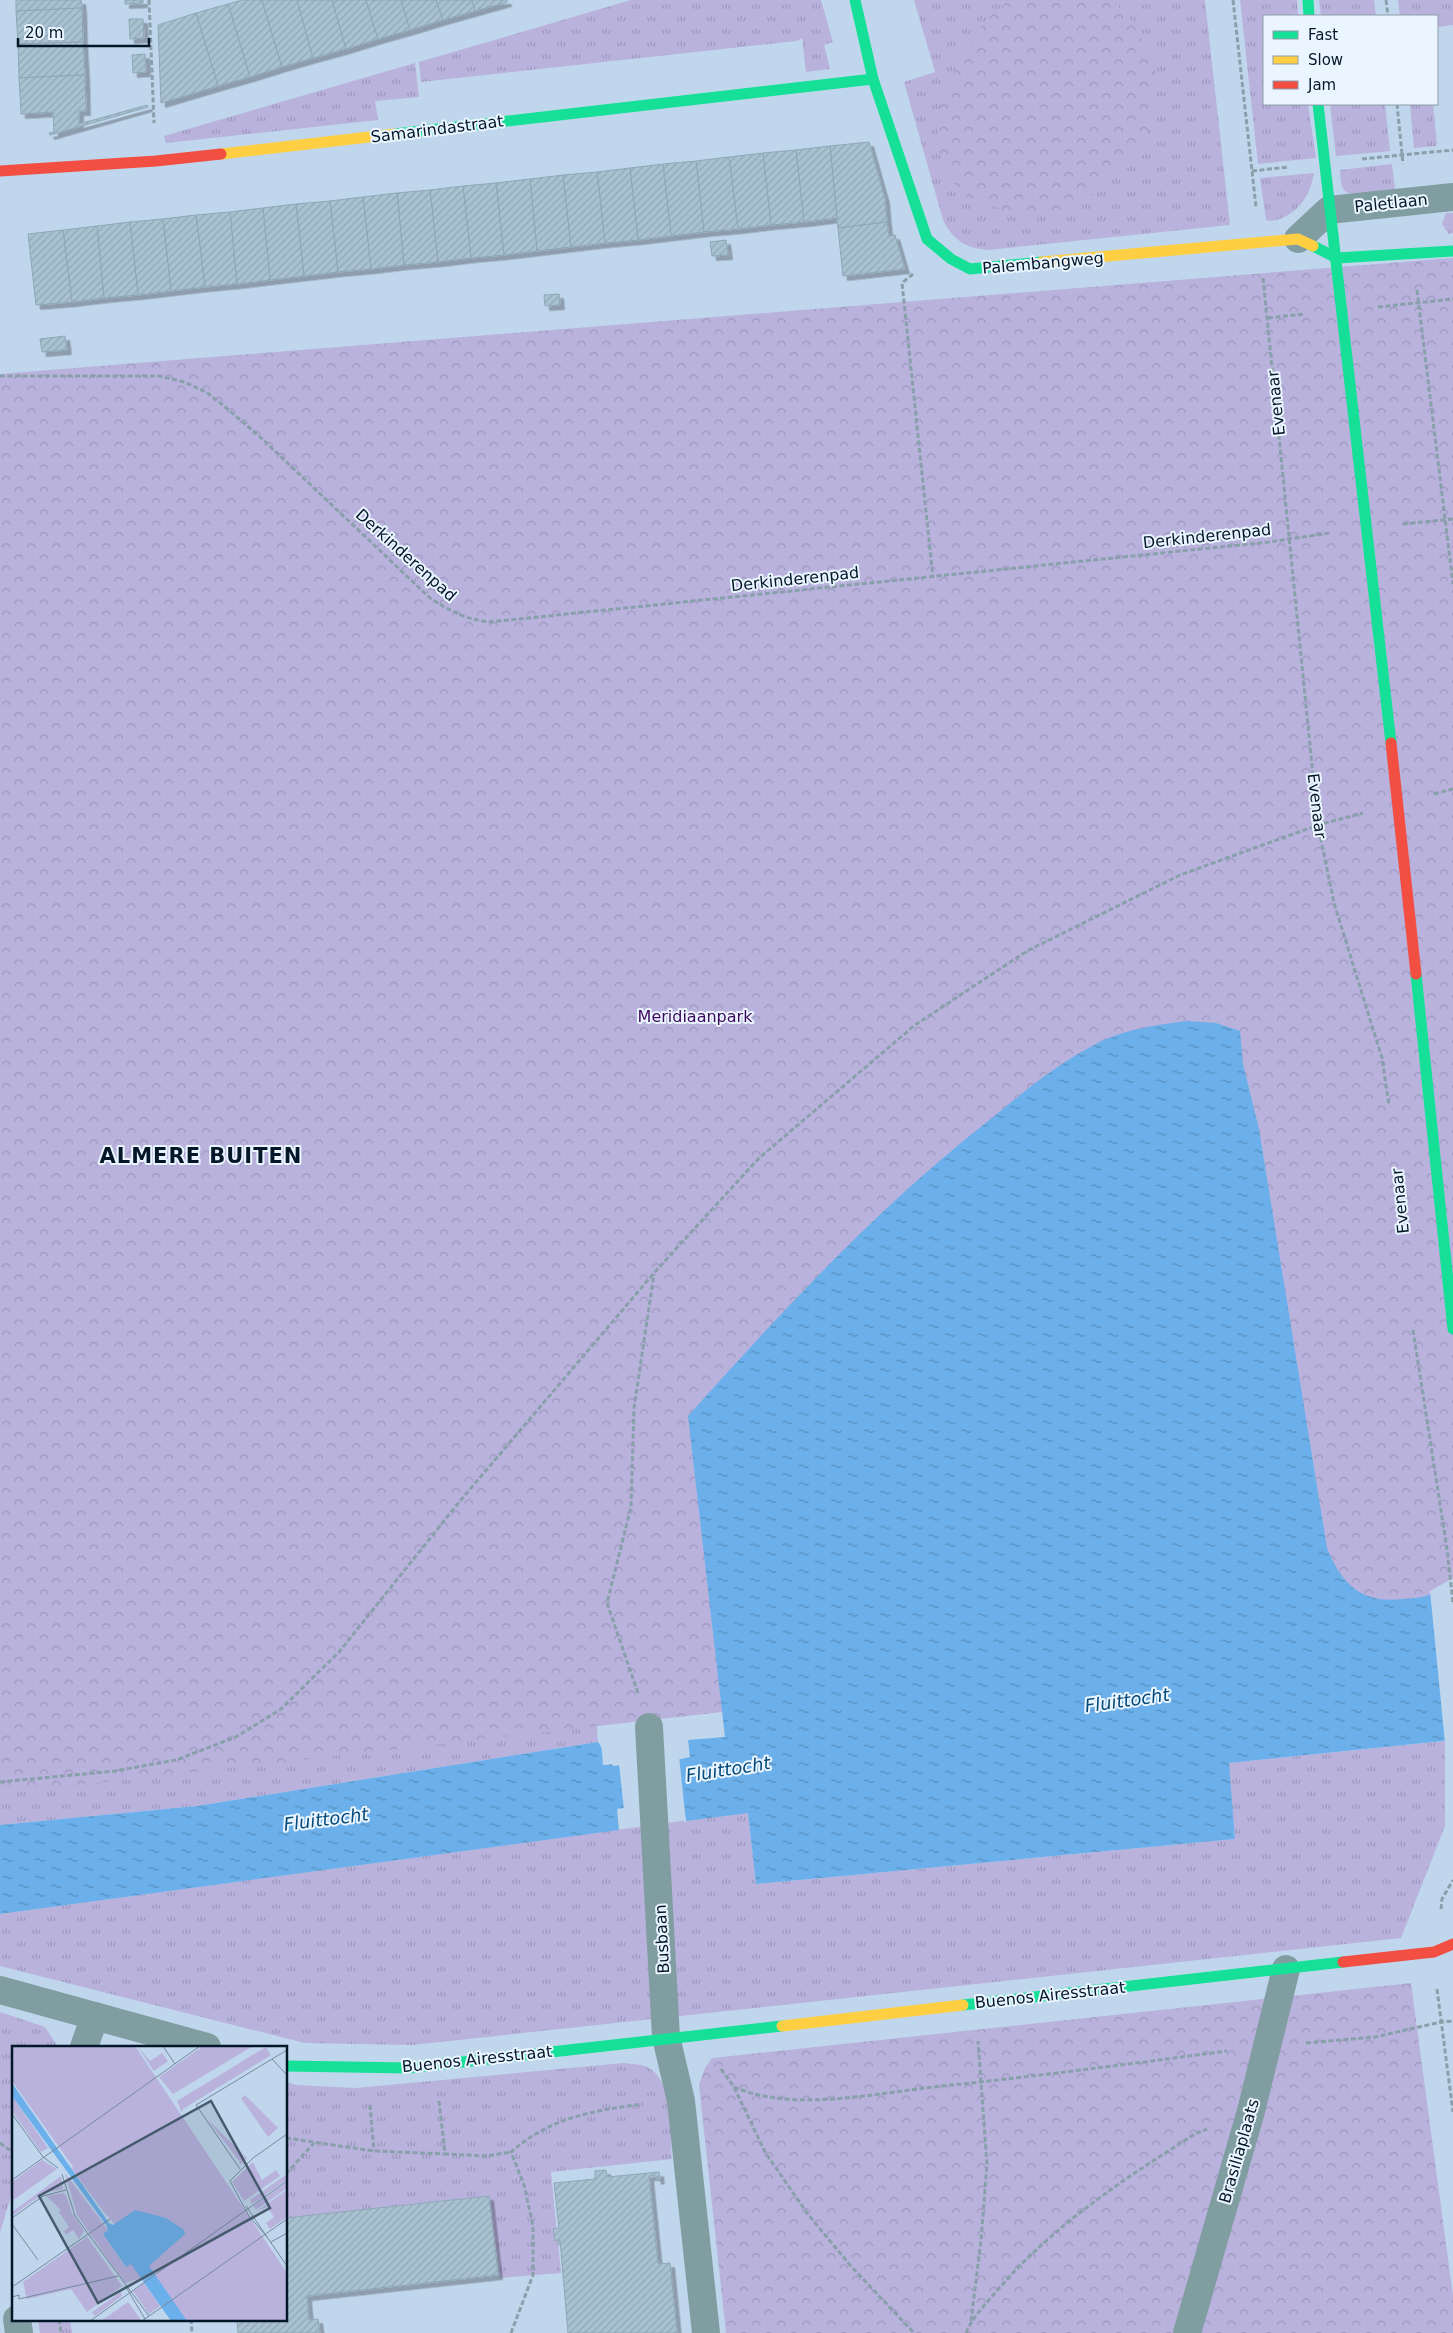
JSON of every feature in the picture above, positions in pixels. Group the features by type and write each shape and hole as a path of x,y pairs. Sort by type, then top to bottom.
{"street":[{"name":"Palembangweg","path":"855,0 873,79 927,239 940,250 970,269 1260,244 1298,239"},
{"path":"1308,0 1309,15"},
{"name":"Samarindastraat","path":"0,171 156,161 873,79"},
{"path":"1318,105 1399,814 1453,1329"},
{"name":"Paletlaan","path":"1329,210 1453,197"},
{"path":"1329,210 1298,239 1336,258 1413,255 1453,251"},
{"name":"Busbaan","path":"649,1727 657,1841 666,2038"},
{"name":"Buenos Airesstraat","path":"288,2066 409,2068 1446,1951"},
{"name":"Brasiliaplaats","path":"1187,2333 1251,2111 1286,1969"},
{"path":"0,1990 203,2046"},
{"path":"84,2046 95,2016"},
{"path":"666,2038 681,2101 706,2326"},
{"path":"17,2320 19,2333"}],"path":[{"path":"149,0 156,161"},
{"name":"Evenaar","path":"1233,0 1260,244 1318,825 1334,903 1382,1058 1391,1112"},
{"path":"1386,0 1388,15"},
{"path":"1397,105 1407,201"},
{"path":"933,578 902,283 940,250"},
{"path":"1413,255 1447,520 1453,584"},
{"name":"Derkinderenpad","path":"0,376 159,376 184,382 206,392 258,435 430,598 452,613 471,620 489,622 933,578 1453,519"},
{"path":"0,1782 115,1771 176,1760 236,1736 281,1709 339,1652 460,1501 654,1273 758,1159 915,1025 1027,951 1180,875 1318,825"},
{"path":"649,1727 607,1602 631,1507 634,1408 654,1273"},
{"path":"1412,1326 1415,1355 1447,1549 1453,1603"},
{"path":"1453,1880 1442,1899 1446,1951 1441,2022 1453,2112"},
{"path":"966,2333 971,2321 981,2240 987,2164 983,2082 975,2003"},
{"path":"734,2088 753,2095 776,2099 825,2098 983,2082 1268,2046 1375,2037 1441,2022 1453,2022"},
{"path":"435,2065 445,2154"},
{"path":"718,2066 734,2088 765,2152 807,2213 849,2264 914,2333"},
{"path":"367,2067 374,2151"},
{"path":"288,2138 374,2151 487,2156 511,2152 529,2136 575,2115 681,2101"},
{"path":"971,2321 1005,2281 1067,2221 1130,2175 1195,2134 1251,2111"},
{"path":"0,2143 12,2152"},
{"path":"288,2172 314,2143"},
{"path":"511,2152 524,2185 533,2226 533,2276 511,2333"},
{"path":"59,2320 61,2333"},
{"path":"191,2320 192,2333"}],"green space":[{"path":"631,0 821,0 833,42 824,45 830,69 806,72 802,38 797,41 421,82 419,62"},
{"path":"914,0 1205,0 1230,225 988,250 961,242 951,233 943,220 904,82 935,72"},
{"path":"1009,0 1111,0 1129,16 1156,65 1148,133 1095,194 1056,211 1003,210 964,196 941,166 938,132 941,101 960,59 986,20"},
{"path":"1240,0 1297,0 1298,15 1263,15 1263,105 1308,105 1316,158 1258,164"},
{"path":"1319,0 1374,0 1376,15 1321,15"},
{"path":"1398,0 1453,0 1453,25 1438,27 1438,15 1400,15"},
{"path":"415,63 419,97 375,101 378,120 166,143 164,136"},
{"path":"1330,105 1385,105 1390,151 1336,156"},
{"path":"1410,105 1433,105 1437,146 1414,148"},
{"path":"1392,164 1395,190 1353,194 1344,190 1341,183 1340,170"},
{"path":"1314,173 1304,200 1295,210 1278,219 1266,220 1260,178"},
{"path":"1446,213 1453,213 1453,233 1449,234 1442,224"},
{"name":"Meridiaanpark","path":"1453,258 1453,1629 0,1794 0,374"},
{"path":"593,1674 598,1742 197,1806 0,1825 0,1791"},
{"path":"1445,1741 1445,1826 1401,1938 412,2045 305,2043 0,1966 0,1914 748,1812 756,1884 1235,1839 1228,1763"},
{"path":"1411,1983 1453,2296 1453,2333 726,2333 699,2085 705,2068 712,2058"},
{"path":"0,2012 45,2027 57,2046 12,2046 12,2193 0,2233"},
{"path":"624,2063 639,2065 647,2067 656,2073 662,2083 669,2108 672,2159 551,2172 561,2273 500,2278 489,2196 288,2218 288,2083 297,2085 356,2088"},
{"path":"38,2320 70,2320 72,2333 40,2333"}],"water":[{"name":"Fluittocht","path":"1187,1021 1216,1023 1240,1031 1243,1064 1259,1129 1327,1548 1333,1561 1339,1572 1355,1589 1365,1595 1376,1598 1389,1600 1423,1597 1453,1581 1453,1740 1229,1763 1235,1839 756,1884 748,1813 686,1821 683,1800 617,1809 619,1830 0,1914 0,1825 197,1806 598,1742 613,1766 681,1759 690,1757 688,1740 725,1737 688,1416 796,1298 871,1223 950,1152 1029,1088 1068,1060 1107,1039 1141,1028"}],"pier":[{"path":"1453,1578 1453,1742 1445,1743 1430,1591"},
{"path":"601,1741 614,1763 679,1756 686,1823 684,1821 682,1803 624,1810 619,1764 603,1765"}],"building":[{"path":"16,0 81,0 82,8 16,11"},
{"path":"125,0 143,0 143,3 125,4"},
{"path":"242,0 262,0 282,67 250,77 228,4"},
{"path":"262,0 297,0 313,58 282,67"},
{"path":"297,0 332,0 346,49 313,58"},
{"path":"332,0 366,0 378,39 346,49"},
{"path":"366,0 401,0 410,30 378,39"},
{"path":"401,0 436,0 443,20 410,30"},
{"path":"436,0 472,0 475,11 443,20"},
{"path":"472,0 507,0 507,2 475,11"},
{"path":"228,4 250,77 218,86 196,13"},
{"path":"82,8 83,42 18,44 16,11"},
{"path":"196,13 218,86 161,103 158,25"},
{"path":"129,19 143,19 144,38 130,39"},
{"path":"83,42 85,75 19,78 18,44"},
{"path":"145,54 146,72 133,73 132,55"},
{"path":"85,75 86,111 79,111 79,124 147,105 148,107 50,135 49,133 54,132 53,112 21,114 19,78"},
{"path":"869,142 885,199 887,222 838,228 830,146"},
{"path":"830,146 837,218 804,222 796,150"},
{"path":"796,150 804,222 771,225 763,153"},
{"path":"763,153 771,225 738,229 729,157"},
{"path":"729,157 738,229 704,232 696,161"},
{"path":"696,161 704,232 671,236 663,164"},
{"path":"663,164 671,236 638,240 630,168"},
{"path":"630,168 638,240 605,243 597,172"},
{"path":"597,172 605,243 571,247 563,175"},
{"path":"563,175 571,247 537,251 530,179"},
{"path":"530,179 537,251 504,255 496,183"},
{"path":"496,183 504,255 471,258 463,186"},
{"path":"463,186 471,258 438,262 430,190"},
{"path":"430,190 438,262 404,265 397,193"},
{"path":"397,193 404,265 371,269 363,197"},
{"path":"363,197 371,269 338,272 330,201"},
{"path":"330,201 338,272 304,276 296,204"},
{"path":"296,204 304,276 270,280 263,208"},
{"path":"263,208 270,280 237,284 230,212"},
{"path":"230,212 237,284 205,287 196,215"},
{"path":"196,215 205,287 171,291 163,219"},
{"path":"163,219 171,291 138,295 130,222"},
{"path":"130,222 138,295 104,298 97,226"},
{"path":"887,222 889,236 895,235 905,269 843,276 838,228"},
{"path":"97,226 104,298 72,302 63,230"},
{"path":"63,230 72,302 36,305 28,234"},
{"path":"726,240 728,255 712,256 710,242"},
{"path":"559,294 560,305 545,306 544,295"},
{"path":"65,336 67,350 42,352 40,339"},
{"path":"606,2170 607,2177 659,2172 660,2179 657,2180 656,2176 649,2176 658,2264 670,2263 677,2333 568,2333 560,2240 555,2241 553,2229 559,2228 554,2183 595,2179 595,2171"},
{"path":"489,2196 498,2275 307,2296 309,2320 318,2319 320,2333 238,2333 237,2320 288,2320 288,2218"}],"traffic: fast":[{"path":"855,0 873,79 927,239 951,259 970,269 1042,262"},
{"path":"1308,0 1309,15"},
{"path":"395,134 873,79"},
{"path":"1318,105 1391,743"},
{"path":"1313,246 1337,258 1453,251"},
{"path":"1416,974 1453,1329"},
{"path":"963,2005 1343,1962"},
{"path":"288,2066 409,2068 782,2026"}],"traffic: slow":[{"path":"221,154 395,134"},
{"path":"1042,262 1298,239 1313,246"},
{"path":"782,2026 963,2005"}],"traffic: jam":[{"path":"0,171 156,161 221,154"},
{"path":"1391,743 1416,974"},
{"path":"1343,1962 1434,1952 1453,1944"}],"district":[{"name":"ALMERE BUITEN","path":"201,1156"}]}
